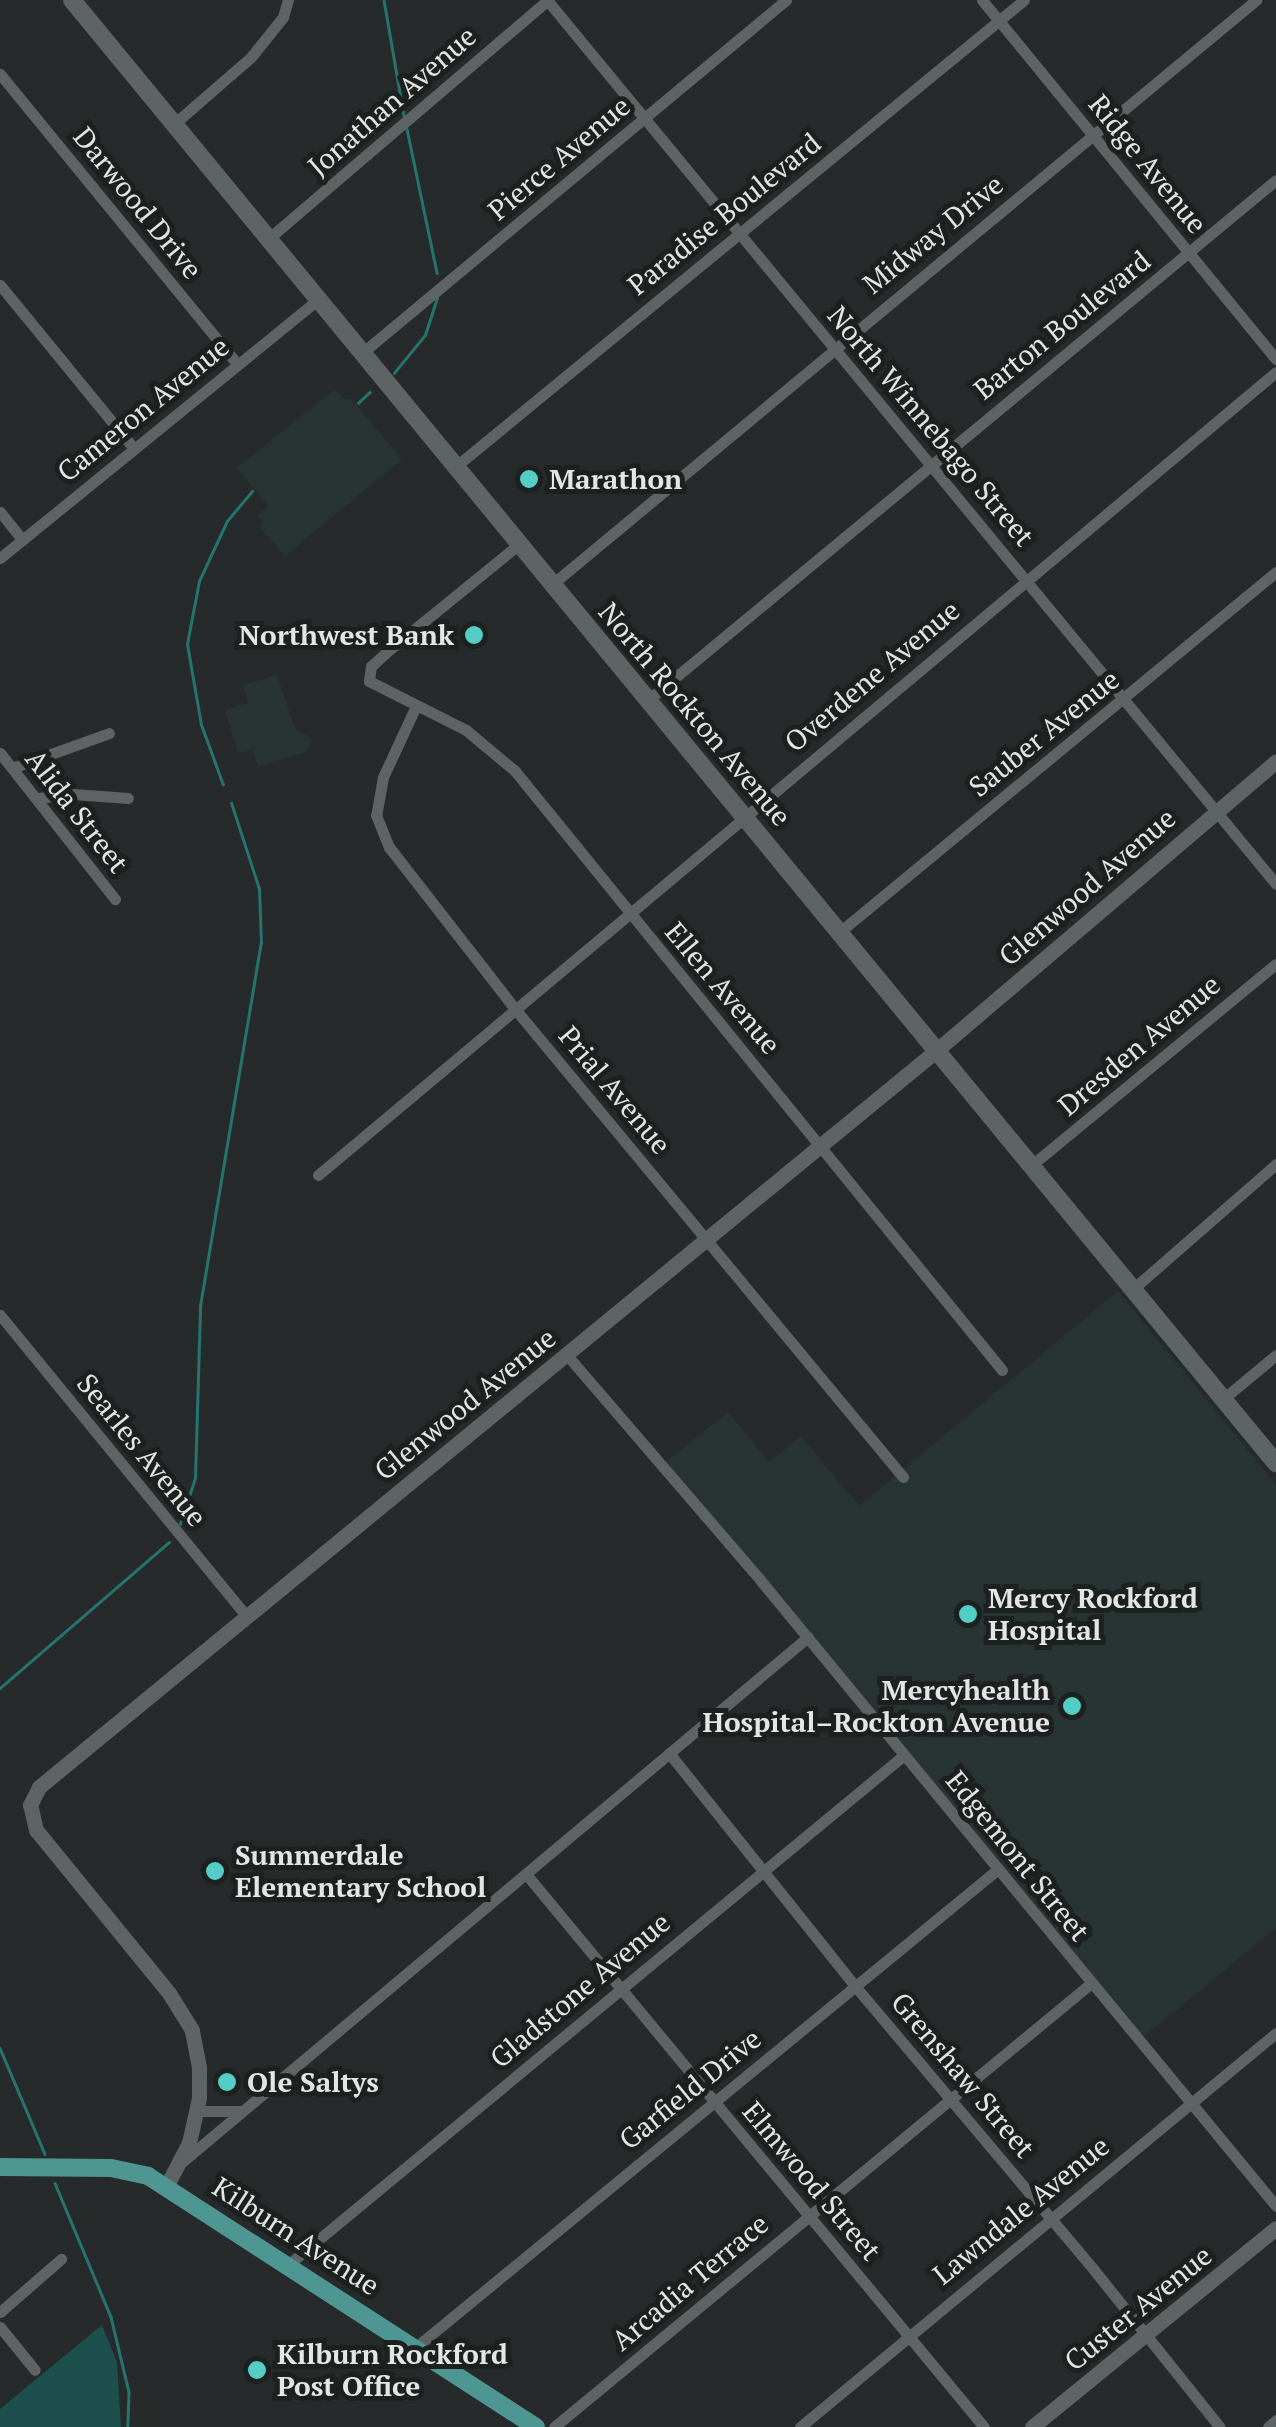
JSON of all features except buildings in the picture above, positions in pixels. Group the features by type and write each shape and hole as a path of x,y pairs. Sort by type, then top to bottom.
{"main road":[{"name":"North Rockton Avenue","path":"72,0 550,586 842,930 1276,1463"},
{"name":"Kilburn Avenue","path":"0,2167 112,2168 167,2185 536,2427"}],"street":[{"path":"174,124 251,58 283,16 288,0"},
{"name":"North Winnebago Street","path":"548,0 1276,884"},
{"name":"Jonathan Avenue","path":"268,239 548,0"},
{"name":"Pierce Avenue","path":"362,354 786,0"},
{"name":"Ridge Avenue","path":"982,0 1276,359"},
{"name":"Paradise Boulevard","path":"455,467 1024,0"},
{"name":"Midway Drive","path":"550,586 832,347 1256,0"},
{"name":"Darwood Drive","path":"0,74 237,364"},
{"name":"Barton Boulevard","path":"648,700 1276,180"},
{"path":"0,285 134,449"},
{"name":"Cameron Avenue","path":"0,558 318,300"},
{"name":"Overdene Avenue","path":"318,1176 1276,372"},
{"path":"0,512 23,540"},
{"name":"Ellen Avenue","path":"518,545 380,658 368,673 368,681 466,730 515,771 1002,1370"},
{"name":"Sauber Avenue","path":"842,930 1276,572"},
{"name":"Prial Avenue","path":"416,706 382,776 376,815 389,848 515,1009 902,1477"},
{"path":"12,768 109,734"},
{"name":"Alida Street","path":"0,753 115,899"},
{"name":"Glenwood Avenue","path":"167,2185 182,2162 197,2111 200,2067 184,2015 36,1830 30,1805 48,1778 938,1049 1216,809 1276,762"},
{"path":"38,798 73,794 128,798"},
{"name":"Dresden Avenue","path":"1033,1164 1276,964"},
{"path":"1134,1288 1276,1164"},
{"name":"Searles Avenue","path":"0,1315 246,1616"},
{"name":"Edgemont Street","path":"566,1354 808,1637 1276,2206"},
{"path":"1223,1399 1276,1355"},
{"path":"182,2162 808,1637"},
{"name":"Grenshaw Street","path":"669,1753 855,1986 1220,2427"},
{"name":"Gladstone Avenue","path":"289,2264 904,1755"},
{"name":"Garfield Drive","path":"416,2347 996,1870"},
{"name":"Elmwood Street","path":"526,1874 984,2427"},
{"name":"Arcadia Terrace","path":"554,2427 1090,1984"},
{"name":"Lawndale Avenue","path":"800,2427 1276,2033"},
{"path":"197,2111 240,2111"},
{"name":"Custer Avenue","path":"1032,2427 1276,2228"},
{"path":"0,2312 61,2259"},
{"path":"0,2327 35,2370"},
{"path":"1268,2427 1276,2420"}],"shaded area":[{"path":"335,389 344,399 351,399 402,459 285,556 259,526 263,523 257,516 268,506 237,468"},
{"path":"277,675 295,729 313,739 306,752 258,767 252,749 238,753 225,710 248,703 243,685"},
{"name":"Mercyhealth Hospital–Rockton Avenue","path":"1118,1291 1276,1485 1276,1928 1142,2038 666,1462 728,1412 769,1462 801,1436 859,1506"},
{"path":"102,2325 117,2362 121,2427 0,2427 0,2409"}],"waterway":[{"path":"384,0 404,116"},
{"path":"407,129 437,273"},
{"path":"394,373 425,335 437,298"},
{"path":"358,403 370,392"},
{"path":"223,785 201,725 187,644 199,581 227,521 252,491"},
{"path":"180,1524 195,1478 200,1306 261,943 259,889 231,803"},
{"path":"0,1688 169,1542"},
{"path":"0,2048 45,2154"},
{"path":"55,2183 111,2317 129,2392 128,2427"}],"place":[{"name":"Marathon","path":"529,479"},
{"name":"Northwest Bank","path":"474,635"},
{"name":"Mercy Rockford Hospital","path":"968,1614"},
{"name":"Mercyhealth Hospital–Rockton Avenue","path":"1072,1706"},
{"name":"Summerdale Elementary School","path":"215,1871"},
{"name":"Ole Saltys","path":"227,2082"},
{"name":"Kilburn Rockford Post Office","path":"257,2370"}]}
